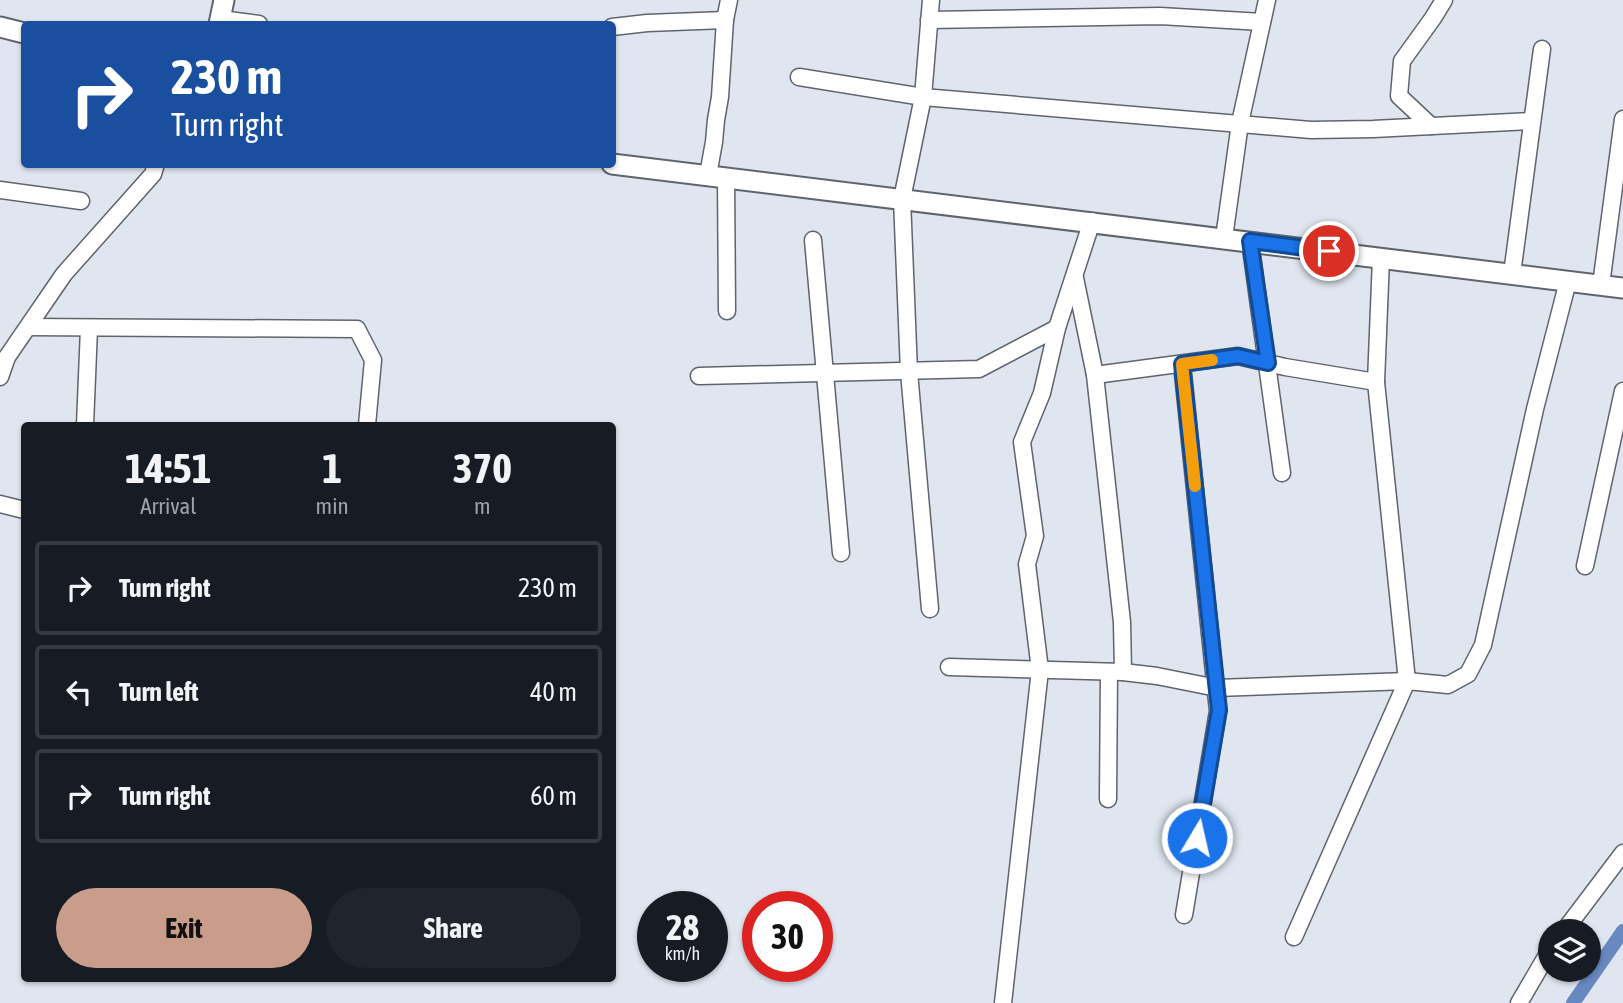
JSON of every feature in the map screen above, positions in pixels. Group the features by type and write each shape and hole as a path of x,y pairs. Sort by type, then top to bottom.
{"street":[{"path":"727,312 714,142 729,0"},
{"path":"930,609 909,372 902,199 923,97 931,0"},
{"path":"1224,238 1240,123 1267,0"},
{"path":"1431,126 1399,96 1399,80 1402,61 1444,0"},
{"path":"221,14 248,21"},
{"path":"929,20 1160,16 1262,22"},
{"path":"616,27 725,20"},
{"path":"0,27 21,32"},
{"path":"1512,274 1542,49"},
{"path":"799,77 923,97 1311,130 1373,130 1532,121"},
{"path":"1601,285 1623,119"},
{"path":"616,163 1623,288"},
{"path":"1,371 7,357 64,274 153,174 155,168"},
{"path":"0,190 80,201"},
{"path":"1003,1003 1040,670 1027,564 1035,537 1022,442 1042,393 1057,328 1092,221"},
{"path":"813,240 841,553"},
{"path":"1250,241 1282,473"},
{"path":"1294,937 1407,681 1376,382 1381,258"},
{"path":"1075,275 1095,376 1122,622 1108,799"},
{"path":"949,667 1116,672 1157,676 1217,688 1407,681 1448,685 1468,674 1483,645 1535,409 1568,281"},
{"path":"28,327 357,329 373,360 367,422"},
{"path":"85,422 89,328"},
{"path":"699,376 979,369 1057,328"},
{"path":"1095,376 1238,356 1376,382"},
{"path":"1182,364 1219,710 1184,915"},
{"path":"1585,566 1623,391"},
{"path":"0,505 21,509"},
{"path":"1573,919 1623,853"},
{"path":"1519,1003 1538,971"}],"waterway":[{"path":"1573,1003 1623,931"}],"slow traffic":[{"path":"1195,486 1182,364 1212,360"}],"route":[{"path":"1197,838 1219,710 1182,364 1238,356 1268,363 1250,241 1329,251"}]}
